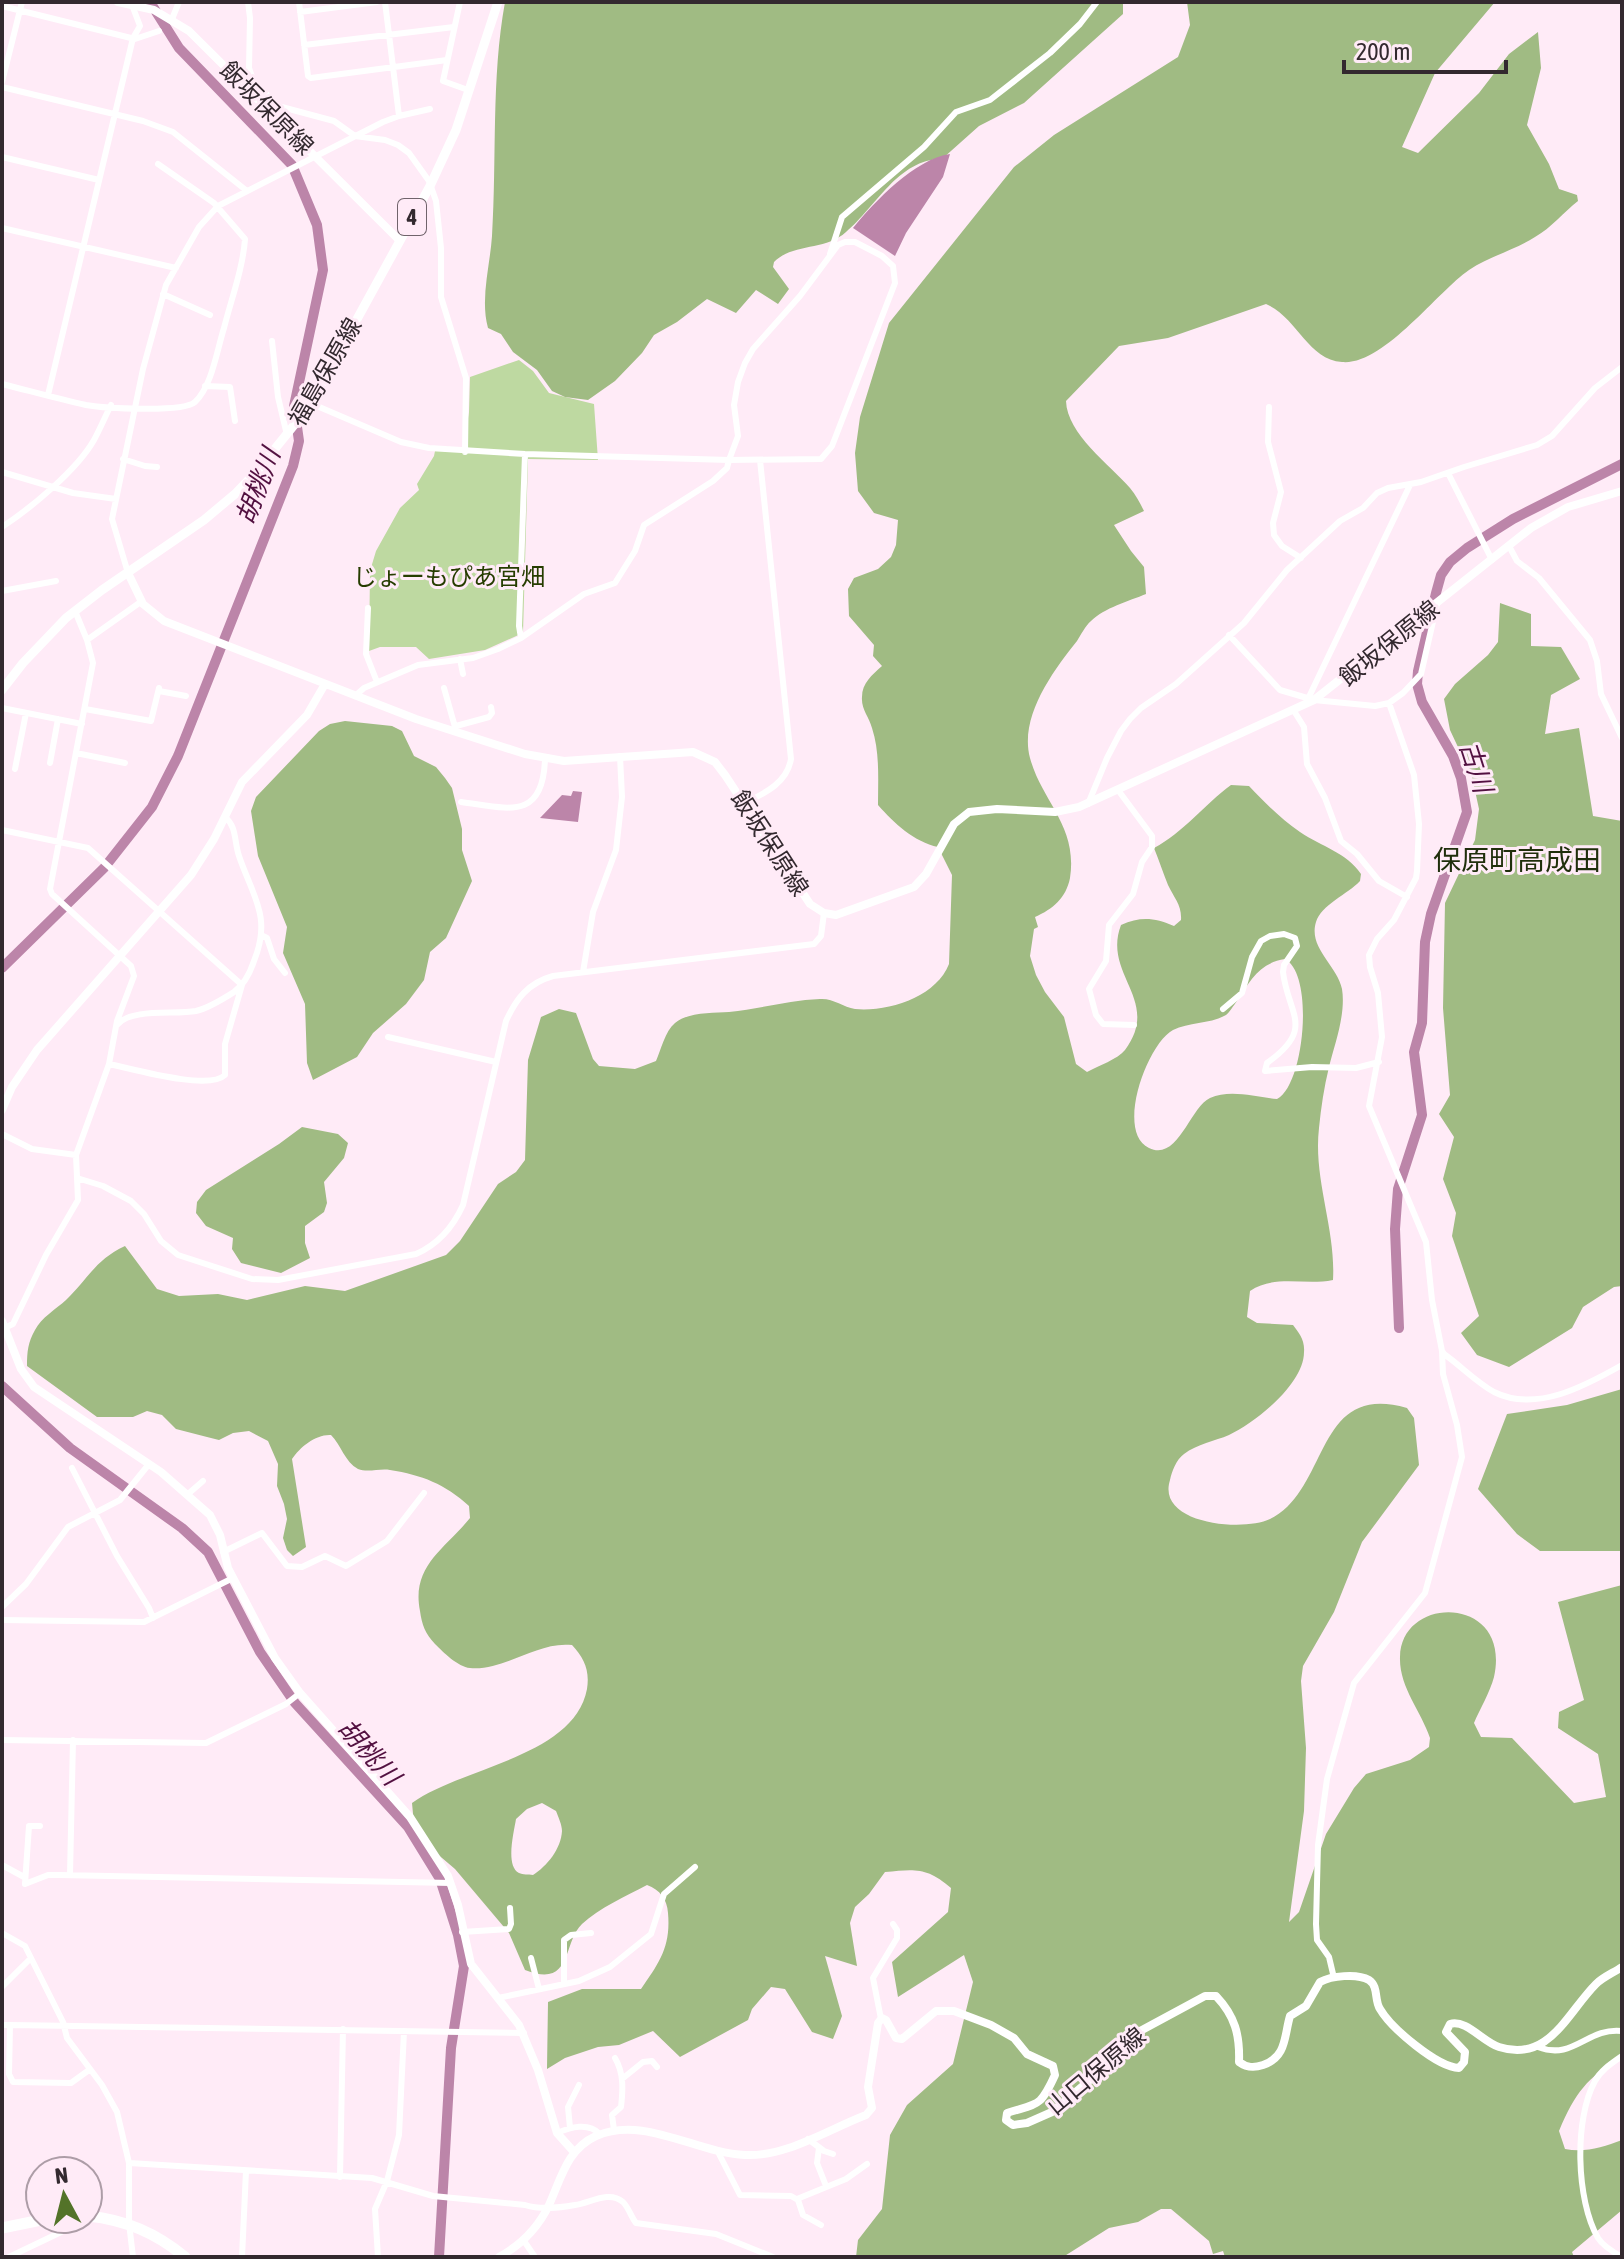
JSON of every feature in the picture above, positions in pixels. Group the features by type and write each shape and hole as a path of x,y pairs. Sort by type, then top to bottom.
{"highway":[{"path":"104,2219 129,2223 161,2239 185,2257"},
{"path":"2,2228 24,2224"}],"main road":[{"name":"飯坂保原線","path":"118,2 148,8 171,18 203,43 399,240"},
{"name":"福島保原線","path":"2,690 41,643 75,611 204,520 235,494 289,434 310,403 430,186 456,130 498,2"},
{"name":"飯坂保原線","path":"128,573 142,601 164,621 355,696 545,759 564,761 700,753 715,762 745,803 810,904 824,913 836,915 914,887 926,874 954,824 972,810 1055,812 1088,804 1294,711 1559,511 1622,491"},
{"path":"2,1110 24,1066 191,875 242,782 307,715 325,684"},
{"path":"3,1326 21,1369 34,1387 149,1464 210,1515 220,1535 233,1578 265,1642 300,1693 406,1811 451,1883 471,1964 524,2033 557,2133 574,2152"},
{"path":"1334,1978 1350,1976 1367,1979 1375,1987 1378,2007 1394,2026 1449,2068 1459,2068 1464,2062 1465,2052 1446,2032 1450,2024 1455,2022 1500,2047 1515,2050 1538,2047 1549,2040 1600,1980 1622,1967"},
{"name":"山口保原線","path":"881,2019 886,2020 896,2038 902,2039 936,2011 954,2011 1001,2030 1014,2038 1027,2054 1053,2066 1055,2075 1040,2102 1030,2108 1007,2113 1006,2120 1013,2125 1027,2123 1052,2112 1104,2068 1129,2037 1205,1996 1216,1996 1234,2019 1239,2062 1244,2066 1256,2067 1269,2063 1280,2055 1290,2016 1306,2006 1320,1982 1334,1978"},
{"path":"499,2257 524,2241 548,2208 574,2152 600,2134 614,2130 643,2130 718,2152 768,2154 870,2112 869,2075 881,2019"}],"street":[{"path":"22,2 2,85 173,132 247,191"},
{"path":"171,18 179,2"},
{"path":"248,2 247,54 250,72 253,80 278,106 330,120 355,136 398,145 412,157 430,186 436,201 441,248 441,297 466,378 465,452"},
{"path":"299,2 308,76 311,78 447,60"},
{"path":"300,12 377,2"},
{"path":"385,2 399,116"},
{"path":"460,2 443,81 468,90"},
{"path":"829,257 842,217 924,147 956,112 990,100 1050,53 1080,24 1097,2"},
{"path":"48,395 133,38 140,26 132,5"},
{"path":"2,6 133,38 159,31"},
{"path":"304,45 454,27"},
{"path":"241,82 250,72"},
{"path":"128,573 113,528 123,459 163,294 199,227 218,206 315,156 399,116 430,109"},
{"path":"2,157 99,180"},
{"path":"2,384 85,405 134,409 187,406 195,401 205,386 223,331 246,242 218,206 158,164"},
{"path":"2,228 176,268"},
{"path":"310,403 408,444 465,452 729,460 814,461 830,451 895,283 894,271 888,260 859,243 842,243 829,257 800,296 753,349 745,363 734,405 738,436 729,460 727,468 713,481 644,525 635,551 615,583 587,592 521,638 492,652 418,665 364,688 355,696"},
{"path":"163,294 210,315"},
{"path":"272,341 278,397 289,434"},
{"path":"1088,804 1107,758 1126,725 1141,708 1176,684 1259,608 1287,570 1340,521 1363,508 1377,493 1537,445 1552,436 1595,388 1622,367"},
{"path":"205,386 230,387 235,421"},
{"path":"2,527 25,511 72,468 93,441 111,405"},
{"path":"1269,407 1268,442 1281,492 1273,523 1274,535 1282,546 1301,558"},
{"path":"521,638 525,454"},
{"path":"123,459 157,467"},
{"path":"745,803 782,780 791,759 760,460"},
{"path":"2,472 50,487 116,499"},
{"path":"1448,473 1492,560"},
{"path":"1311,699 1410,485"},
{"path":"1509,546 1517,561 1546,586 1590,640 1603,700 1622,738"},
{"path":"2,591 56,581"},
{"path":"87,640 142,601"},
{"path":"1229,635 1280,690 1311,699 1365,706 1389,703 1421,674 1437,604"},
{"path":"368,608 366,654 377,682"},
{"path":"3,1326 13,1324 46,1255 77,1203 76,1155 109,1064 116,1027 134,970 50,892 93,663 75,611"},
{"path":"460,659 463,674"},
{"path":"444,688 454,729 489,717 491,707"},
{"path":"85,709 151,721 159,689 186,696"},
{"path":"1334,1978 1329,1957 1317,1940 1316,1924 1318,1845 1327,1779 1354,1683 1425,1593 1462,1457 1443,1374 1424,1232 1370,1111 1368,1099 1379,1062 1381,1011 1369,955 1377,939 1394,920 1416,878 1419,818 1412,765 1389,703"},
{"path":"2,708 82,724"},
{"path":"1294,711 1304,727 1307,764 1325,798 1341,841 1357,854 1379,881 1407,897"},
{"path":"15,769 26,713"},
{"path":"50,763 58,719"},
{"path":"76,753 125,763"},
{"path":"583,972 593,912 616,850 622,797 620,756"},
{"path":"461,802 508,808 526,804 543,785 545,759"},
{"path":"1118,790 1152,836 1153,844 1142,862 1133,894 1111,920 1104,965 1091,981 1089,989 1099,1021 1106,1025 1134,1025"},
{"path":"109,1064 200,1082 221,1079 225,1075 225,1044 242,985 252,969 263,936 258,904 237,851 233,826 225,817"},
{"path":"2,830 88,848 242,985"},
{"path":"77,1178 103,1186 131,1201 144,1214 161,1241 178,1255 252,1279 278,1280 416,1254 444,1235 463,1205 506,1021 520,995 540,980 583,972 814,944 821,936 824,913"},
{"path":"263,936 267,938 274,959 285,973"},
{"path":"1223,1009 1242,993 1255,947 1270,936 1291,936 1295,938 1297,946 1284,965 1283,972 1296,1022 1289,1043 1267,1063 1265,1071 1312,1067 1356,1068 1379,1062"},
{"path":"116,1027 127,1017 197,1010 242,985"},
{"path":"121,1011 127,1017"},
{"path":"388,1037 496,1062"},
{"path":"2,1134 32,1149 76,1155"},
{"path":"1442,1351 1491,1390 1519,1401 1563,1392 1622,1365"},
{"path":"2,1607 26,1584 68,1527 123,1497 149,1464"},
{"path":"72,1468 153,1618"},
{"path":"188,1494 203,1481"},
{"path":"223,1552 262,1533 287,1566 302,1567 325,1556 340,1566 346,1566 381,1547 424,1493"},
{"path":"2,1620 136,1623 153,1618 233,1578"},
{"path":"2,1740 206,1743 286,1704 300,1693"},
{"path":"70,1875 73,1740"},
{"path":"40,1826 29,1826 25,1884 48,1875 451,1883"},
{"path":"2,1865 24,1877"},
{"path":"498,1998 579,1981 610,1967 651,1934 664,1894 695,1867"},
{"path":"462,1932 509,1929 510,1908"},
{"path":"881,2019 873,1978 897,1938 893,1924"},
{"path":"2,1933 23,1944 72,2046 102,2085 117,2112 129,2163 129,2223 133,2257"},
{"path":"564,1984 564,1940 571,1935 591,1933"},
{"path":"2,1987 31,1958"},
{"path":"531,1958 539,1989"},
{"path":"89,2070 71,2083 13,2082 9,2074 6,2025 524,2033"},
{"path":"340,2177 343,2029"},
{"path":"378,2257 375,2209 383,2184 387,2181 402,2117 404,2031"},
{"path":"1538,2047 1553,2053 1565,2051 1606,2031 1622,2031"},
{"path":"1622,2056 1596,2079 1588,2097 1581,2133 1586,2200 1593,2227 1602,2243 1622,2257"},
{"path":"614,2130 612,2118 621,2107 622,2079 615,2058"},
{"path":"622,2079 643,2062 652,2061 657,2067"},
{"path":"570,2128 568,2107 579,2085"},
{"path":"557,2133 586,2127 600,2134"},
{"path":"808,2139 833,2154"},
{"path":"819,2148 817,2163 826,2186"},
{"path":"718,2152 740,2195 781,2194 797,2199 846,2179 867,2164"},
{"path":"129,2163 372,2178 443,2198 548,2208 571,2206 601,2197 615,2198 623,2203 636,2223 716,2234 773,2257"},
{"path":"242,2257 246,2171"},
{"path":"797,2199 803,2215 821,2225"},
{"path":"9,2257 55,2235"},
{"path":"524,2241 535,2257"}],"green space":[{"path":"505,2 1123,2 1123,14 1024,103 979,126 942,159 926,161 900,176 838,238 790,252 774,262 773,267 789,289 778,304 756,290 736,313 707,299 654,335 642,353 615,381 588,400 565,397 552,391 537,370 513,352 501,334 488,328 485,294 492,236 496,89"},
{"path":"1187,2 1495,2 1435,73 1402,147 1418,153 1479,93 1509,54 1538,32 1541,68 1527,125 1559,189 1577,195 1578,201 1546,229 1527,242 1469,270 1392,340 1358,360 1342,362 1320,354 1286,318 1266,304 1168,338 1119,346 1066,401 1068,413 1081,437 1130,488 1144,511 1114,525 1144,567 1146,594 1096,616 1087,625 1040,695 1029,727 1028,742 1035,774 1064,829 1071,860 1070,878 1062,897 1035,917 1038,927 1034,929 1030,956 1045,992 1064,1017 1076,1064 1087,1072 1122,1053 1135,1032 1135,1002 1119,959 1117,943 1121,925 1148,919 1174,926 1181,920 1179,906 1154,848 1175,834 1231,785 1249,786 1286,822 1341,855 1361,874 1360,881 1323,910 1315,931 1319,948 1339,980 1343,999 1323,1098 1318,1147 1333,1280 1270,1283 1250,1291 1247,1317 1257,1323 1293,1325 1304,1344 1302,1364 1277,1401 1229,1435 1184,1454 1170,1480 1169,1495 1176,1506 1188,1515 1223,1524 1257,1523 1270,1519 1289,1505 1304,1486 1326,1442 1339,1424 1355,1410 1377,1404 1407,1408 1414,1418 1419,1465 1362,1542 1334,1612 1303,1666 1301,1681 1306,1748 1304,1811 1289,1922 1299,1912 1326,1834 1354,1788 1366,1774 1410,1760 1429,1747 1430,1738 1403,1679 1400,1657 1405,1636 1418,1622 1435,1614 1454,1613 1472,1618 1487,1630 1495,1650 1494,1677 1474,1723 1481,1737 1512,1738 1574,1803 1606,1797 1598,1754 1558,1728 1559,1712 1584,1700 1558,1602 1622,1585 1622,2055 1583,2087 1559,2131 1565,2149 1572,2150 1587,2150 1622,2140 1622,2210 1572,2252 1574,2257 1225,2257 1223,2251 1213,2254 1209,2241 1171,2209 1161,2209 1138,2222 1109,2228 1063,2257 856,2257 858,2240 882,2209 890,2135 907,2105 953,2064 973,1982 964,1955 898,1997 892,1962 948,1912 951,1888 935,1876 920,1871 885,1872 855,1907 850,1923 857,1966 825,1956 842,2016 833,2039 812,2032 785,1989 771,1987 752,2009 748,2020 680,2057 653,2031 619,2045 598,2047 565,2058 547,2069 548,2002 582,1989 641,1989 666,1945 668,1925 664,1899 647,1885 604,1908 582,1924 559,1969 551,1974 525,1970 509,1933 455,1869 415,1835 412,1803 433,1791 513,1758 561,1730 578,1712 587,1689 587,1670 580,1655 572,1645 559,1645 496,1665 470,1668 451,1659 432,1640 424,1629 421,1616 420,1582 432,1559 470,1518 469,1506 442,1486 402,1472 358,1469 331,1435 314,1439 292,1459 306,1547 293,1556 283,1538 287,1519 277,1486 278,1464 268,1441 249,1431 233,1433 219,1440 176,1429 162,1415 147,1411 133,1417 97,1417 27,1366 29,1343 41,1322 99,1264 125,1246 157,1289 179,1296 218,1294 247,1300 305,1286 345,1291 446,1255 460,1241 498,1184 516,1172 525,1160 528,1060 541,1017 559,1009 576,1013 593,1059 599,1066 635,1069 656,1061 669,1031 680,1019 820,999 855,1009 882,1008 923,994 943,976 949,964 952,875 938,847 913,836 878,805 876,747 862,692 871,676 882,666 873,656 874,645 849,616 848,589 854,578 878,569 891,557 896,545 898,520 874,513 858,491 855,453 860,417 889,323 1014,167 1054,135 1178,57 1190,25","holes":["1285,959 1294,969 1303,1007 1299,1053 1286,1090 1277,1099 1234,1094 1210,1098 1176,1141 1159,1150 1149,1148 1139,1139 1135,1107 1145,1069 1163,1038 1179,1027 1226,1015 1256,974 1268,964","542,1803 556,1811 561,1838 543,1867 533,1875 521,1874 515,1869 511,1856 516,1819 527,1809"]},
{"name":"じょーもぴあ宮畑","path":"519,360 533,371 549,393 594,404 598,460 528,459 523,633 485,650 429,659 416,647 380,647 369,651 370,571 376,551 400,508 419,490 417,484 434,456 436,446 463,448 469,412 470,377"},
{"path":"1500,603 1531,614 1531,646 1561,647 1580,679 1551,695 1545,734 1579,728 1593,816 1622,821 1622,1286 1614,1287 1583,1307 1572,1328 1509,1367 1477,1355 1461,1333 1479,1316 1452,1236 1456,1213 1443,1179 1454,1137 1439,1114 1450,1095 1443,1008 1445,903 1475,840 1479,809 1472,777 1450,730 1444,699 1498,642"},
{"path":"345,721 392,726 402,731 414,756 436,767 445,778 452,788 462,829 462,850 472,881 446,938 430,952 424,980 406,1004 373,1033 357,1057 313,1080 307,1063 305,1004 283,953 287,927 258,856 251,811 256,797 319,731 330,724"},
{"path":"302,1127 338,1134 348,1143 344,1158 324,1182 327,1203 324,1212 305,1226 305,1243 310,1258 281,1273 241,1263 232,1249 233,1238 206,1226 196,1213 197,1202 206,1190"},
{"path":"1622,1389 1622,1551 1540,1551 1517,1534 1478,1489 1507,1414 1567,1405"}],"shaded area":[{"path":"950,154 943,177 906,233 895,256 853,228 884,194 910,172"},
{"path":"573,791 582,792 578,822 540,818 562,795 571,796"}],"waterway":[{"name":"胡桃川","path":"2,968 104,868 152,807 178,756 293,466 299,441 294,406 323,270 317,225 292,165 179,48 150,2"},
{"name":"古川","path":"1399,1328 1395,1229 1398,1189 1422,1115 1414,1052 1422,1023 1425,942 1431,914 1467,812 1461,778 1453,756 1422,702 1417,684 1436,593 1441,575 1450,562 1467,548 1513,519 1622,464"},
{"name":"胡桃川","path":"2,1386 70,1448 182,1528 208,1552 260,1652 295,1703 408,1827 440,1879 458,1935 464,1966 451,2048 439,2257"}],"district":[{"name":"保原町高成田","path":"1517,860"}]}
